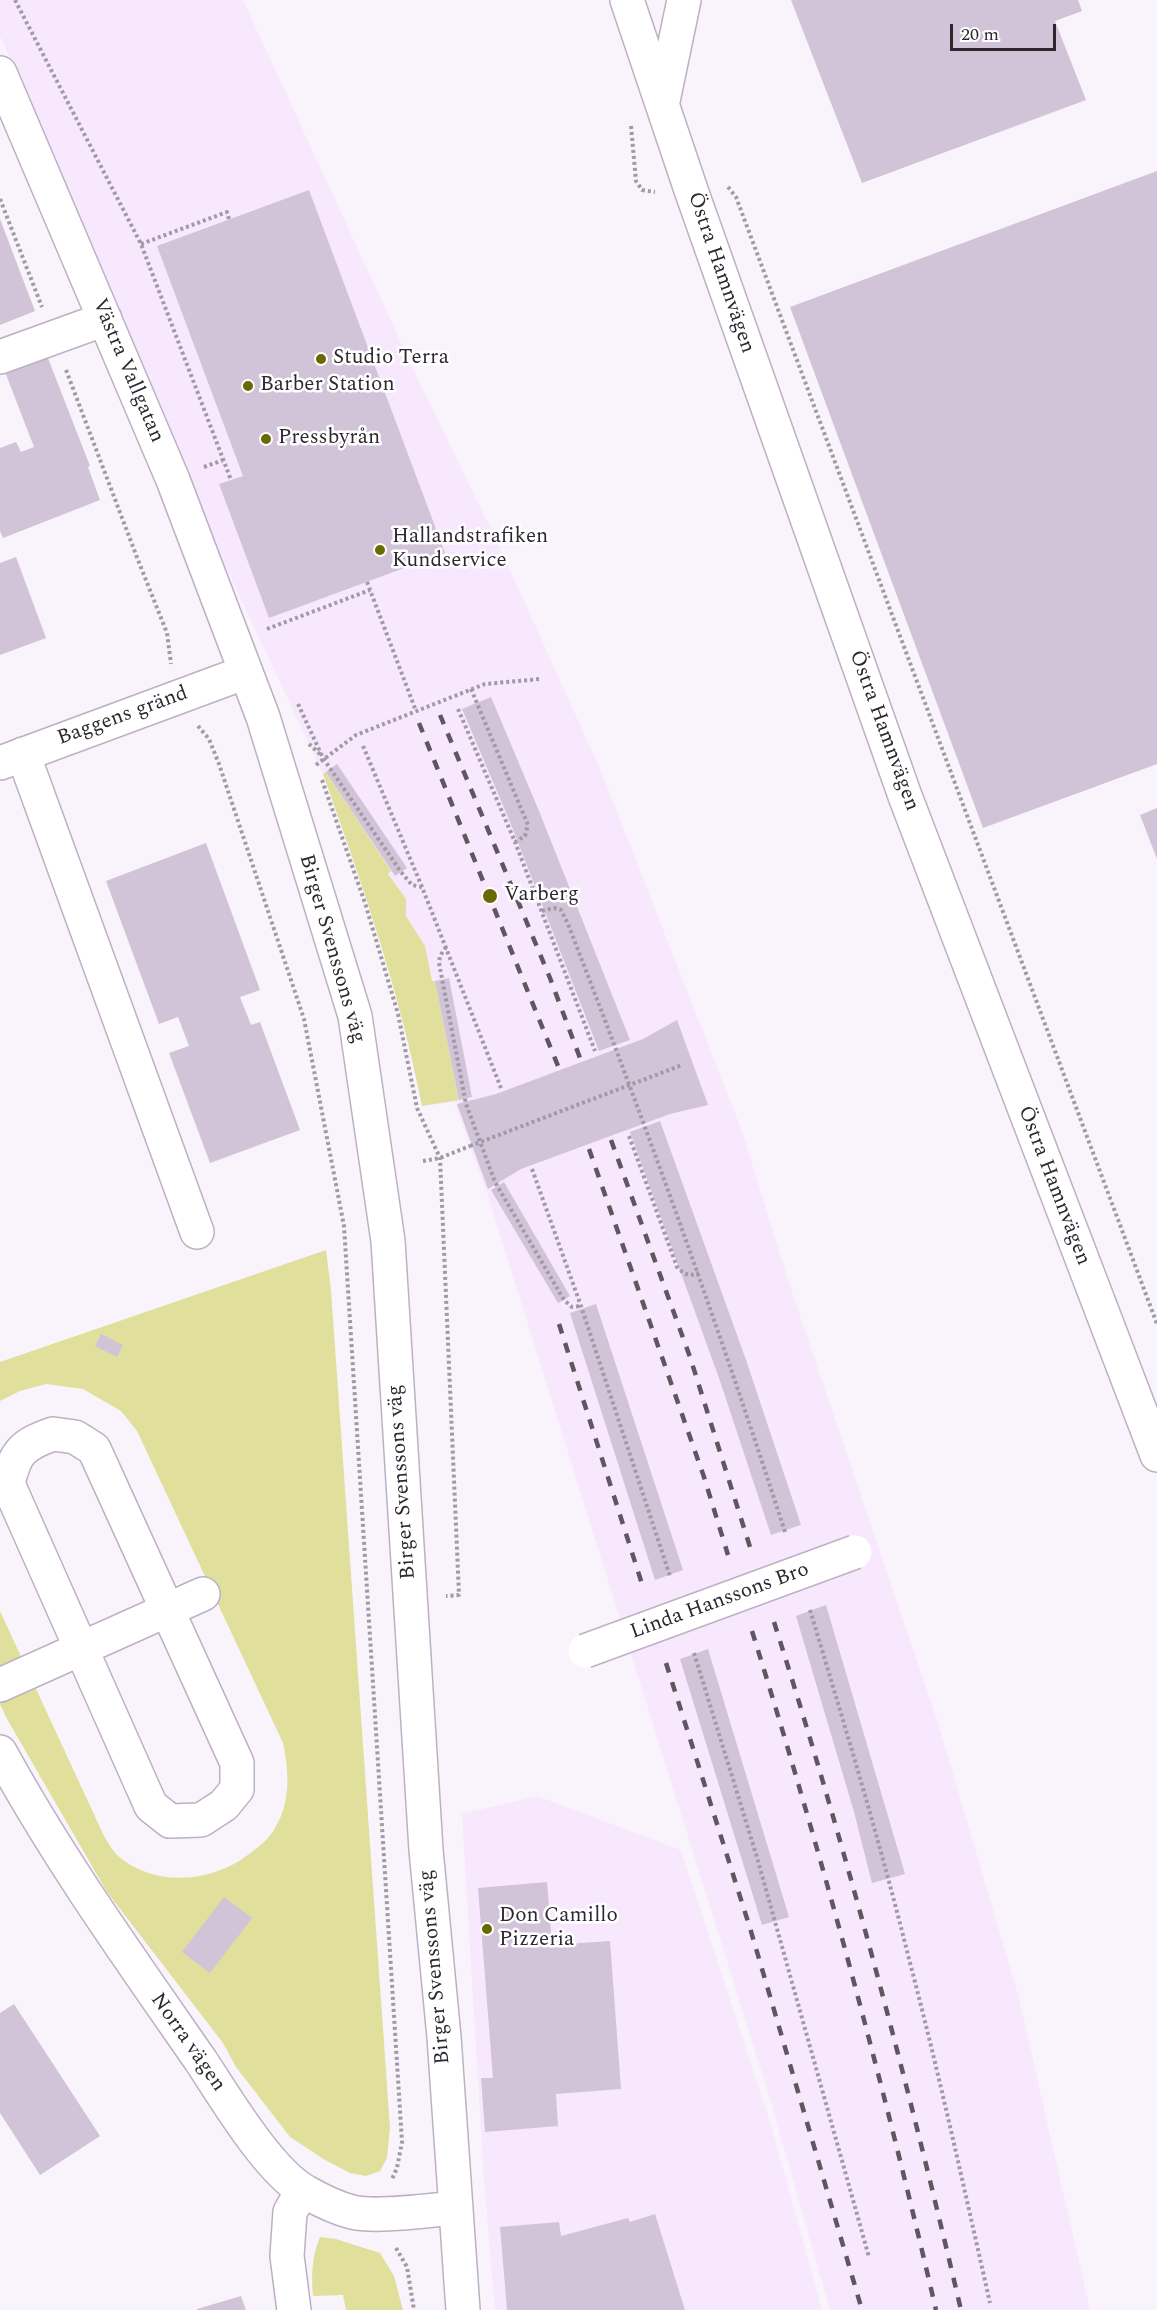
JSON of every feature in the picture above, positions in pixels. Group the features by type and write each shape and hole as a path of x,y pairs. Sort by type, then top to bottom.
{"street":[{"name":"Östra Hamnvägen","path":"627,0 694,201 905,796 1157,1455"},
{"path":"662,103 684,0"},
{"name":"Västra Vallgatan","path":"0,73 7,111 105,319 173,480 246,672"},
{"path":"0,357 105,319"},
{"name":"Baggens gränd","path":"12,759 246,672"},
{"name":"Birger Svenssons väg","path":"246,672 263,717 355,1016 388,1241 426,1850 444,2037 463,2310"},
{"path":"12,759 197,1232"},
{"path":"52,1434 75,1437 94,1449 237,1763 237,1788 224,1805 201,1820 170,1821 151,1806 82,1648 8,1484 13,1461 32,1442 52,1434"},
{"name":"Linda Hanssons Bro","path":"585,1651 855,1552"},
{"path":"0,1685 203,1594"},
{"name":"Norra vägen","path":"0,1752 27,1801 145,1983 246,2128 277,2167 302,2191 325,2203 353,2213 456,2208"},
{"path":"294,2310 287,2256 290,2212 302,2191"}],"path":[{"path":"15,0 141,244 231,480"},
{"path":"0,199 167,633 174,697 209,739 304,1018 344,1226 402,2142 398,2168 387,2189 385,2213 388,2239 407,2267 414,2310"},
{"path":"141,244 227,212 229,219"},
{"path":"366,582 417,711"},
{"path":"264,631 370,590"},
{"path":"323,758 356,735 471,689 485,684 540,679"},
{"path":"471,689 525,818 528,830 525,836 514,842"},
{"path":"458,708 542,911 595,1051"},
{"path":"363,746 422,887 501,1088"},
{"path":"330,767 401,872 412,885 422,887"},
{"path":"542,911 554,908 561,910 568,924 691,1250 785,1532"},
{"path":"446,947 440,956 442,980 466,1104 495,1182 564,1300 572,1307 581,1305"},
{"path":"423,1161 481,1142 682,1065"},
{"path":"629,1136 677,1267 684,1274 692,1276 699,1273"},
{"path":"532,1169 581,1305 670,1576"},
{"path":"810,1610 860,1778 912,1967 948,2114 990,2303"},
{"path":"694,1653 769,1900 868,2257"}],"shaded area":[{"path":"0,0 243,0 415,373 499,546 601,771 742,1131 789,1283 937,1720 1018,1994 1090,2310 830,2310 770,2099 487,1193 454,1102 422,1106 401,1012 368,901 323,774 230,576 0,36"},
{"path":"537,1796 681,1850 771,2125 822,2310 495,2310 484,2182 462,1814"}],"green space":[{"path":"326,772 391,871 388,874 406,899 406,916 425,946 432,981 435,981 459,1100 422,1106 391,980 366,897 323,774"},
{"path":"326,1250 331,1290 390,2128 387,2158 380,2171 366,2176 350,2173 290,2137 236,2067 223,2043 107,1892 0,1704 0,1611 104,1836 117,1855 132,1866 148,1873 165,1877 201,1876 234,1864 260,1846 273,1832 284,1808 286,1797 287,1765 283,1743 137,1431 121,1411 83,1389 46,1384 20,1391 0,1401 0,1362"},
{"path":"320,2237 336,2239 380,2253 394,2276 403,2310 346,2310 343,2295 313,2296 313,2266"}],"building":[{"path":"791,0 1078,0 1082,11 1055,21 1086,100 862,183"},
{"path":"1157,171 1157,764 983,828 790,307"},
{"path":"309,190 445,553 269,618 219,484 243,476 157,246"},
{"path":"0,219 35,311 0,325"},
{"path":"44,348 90,466 88,467 100,500 3,538 0,531 0,448 16,442 21,452 34,447 2,364"},
{"path":"16,557 46,638 0,655 0,563"},
{"path":"491,697 630,1040 599,1051 510,822 462,709"},
{"path":"337,764 407,868 395,876 326,772"},
{"path":"1157,808 1157,859 1140,815"},
{"path":"206,843 260,990 240,997 251,1025 260,1022 300,1130 210,1163 169,1053 189,1046 178,1017 159,1024 106,881"},
{"path":"449,978 472,1097 459,1100 435,981"},
{"path":"677,1020 708,1105 670,1114 521,1169 488,1189 457,1104 496,1094 643,1039"},
{"path":"660,1121 746,1360 801,1525 771,1535 720,1381 630,1132"},
{"path":"504,1182 570,1296 558,1303 491,1190"},
{"path":"596,1304 683,1570 655,1580 570,1313"},
{"path":"101,1334 123,1345 117,1357 95,1346"},
{"path":"826,1605 905,1874 872,1883 854,1812 796,1616"},
{"path":"708,1649 789,1917 762,1925 680,1659"},
{"path":"547,1882 552,1945 610,1941 621,2089 556,2094 558,2126 485,2132 481,2078 493,2078 478,1888"},
{"path":"224,1897 252,1918 210,1973 182,1952"},
{"path":"14,2004 100,2136 40,2175 0,2113 0,2013"},
{"path":"655,2214 685,2310 507,2310 500,2227 559,2222 561,2236 628,2218 630,2222"},
{"path":"241,2296 246,2310 197,2310 197,2309"}],"railway":[{"path":"440,715 550,978 580,1058"},
{"path":"419,723 558,1066"},
{"path":"611,1140 690,1357 750,1547"},
{"path":"589,1149 704,1477 728,1555"},
{"path":"559,1324 643,1587"},
{"path":"774,1622 851,1878 919,2137 961,2310"},
{"path":"752,1631 803,1800 850,1969 895,2139 936,2310"},
{"path":"666,1663 750,1928 862,2310"}],"place":[{"name":"Studio Terra","path":"321,359"},
{"name":"Barber Station","path":"248,386"},
{"name":"Pressbyrån","path":"266,439"},
{"name":"Hallandstrafiken Kundservice","path":"380,550"},
{"name":"Varberg","path":"490,896"},
{"name":"Don Camillo Pizzeria","path":"487,1929"}]}
